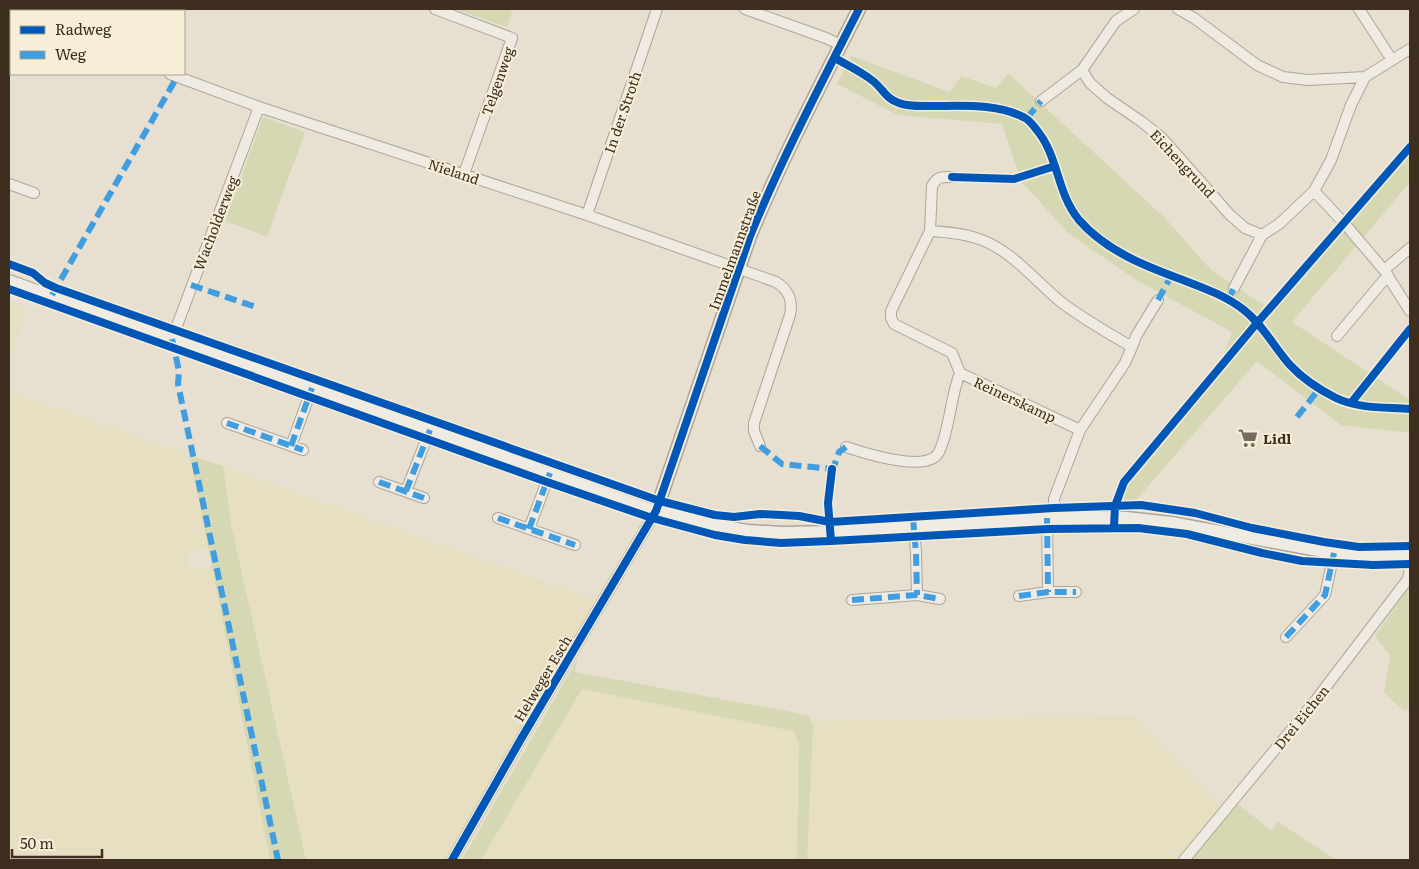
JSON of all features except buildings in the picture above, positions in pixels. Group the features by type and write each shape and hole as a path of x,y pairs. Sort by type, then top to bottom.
{"street":[{"name":"Telgenweg","path":"435,9 512,38 464,174"},
{"name":"In der Stroth","path":"587,215 656,9"},
{"path":"744,9 826,38 841,46"},
{"name":"Immelmannstraße","path":"656,511 750,236 766,198 859,9"},
{"path":"1041,101 1082,70 1116,21 1134,9"},
{"path":"1178,9 1194,18 1257,65 1283,77 1308,80 1365,77 1410,49"},
{"path":"1359,9 1392,60"},
{"name":"Eichengrund","path":"1082,70 1090,83 1106,98 1162,138 1230,215 1245,228 1262,235"},
{"name":"Nieland","path":"173,75 258,107 587,215 738,270"},
{"path":"1234,288 1262,235 1278,224 1314,191 1330,160 1351,105 1365,77"},
{"name":"Wacholderweg","path":"172,339 258,107"},
{"name":"Reinerskamp","path":"952,177 939,176 932,186 930,230 891,310 891,318 894,324 952,353 960,373 1080,430"},
{"path":"9,184 34,193"},
{"path":"1314,191 1386,273 1410,311"},
{"path":"930,230 962,234 993,245 1020,265 1062,302 1132,347"},
{"path":"1337,336 1386,273 1410,248"},
{"name":"Immelmannstraße","path":"738,270 776,282 784,287 790,295 792,306 754,422 754,431 760,446"},
{"path":"9,280 656,511 701,522 764,532 830,532 1051,518 1139,519 1334,553 1376,557 1410,555"},
{"path":"1048,592 1051,518 1054,499 1080,430 1125,363 1136,336 1158,300"},
{"path":"846,447 877,457 899,460 927,462 938,455 952,397 960,373"},
{"path":"291,446 312,388"},
{"path":"227,423 303,450"},
{"path":"406,491 430,430"},
{"path":"529,529 550,473"},
{"path":"379,482 424,498"},
{"name":"Helweger Esch","path":"452,860 656,511"},
{"path":"498,518 575,545"},
{"path":"914,527 917,595"},
{"path":"1286,637 1325,595 1334,553"},
{"name":"Drei Eichen","path":"1184,860 1315,701 1408,579 1410,568"},
{"path":"1019,596 1048,592 1076,592"},
{"path":"852,600 917,595 940,599"}],"shaded area":[{"path":"9,304 27,307 12,353 9,356"},
{"path":"9,391 190,455 208,547 186,552 191,570 212,566 270,860 9,860"},
{"path":"223,466 598,601 447,860 306,860 231,524"},
{"path":"582,689 794,731 799,743 797,860 481,860"},
{"path":"1135,716 1225,811 1184,860 807,860 813,727 810,721"}],"green space":[{"path":"454,9 513,9 507,27"},
{"path":"851,56 950,92 961,76 996,88 1008,73 1165,218 1211,270 1271,310 1410,150 1410,182 1292,322 1410,400 1410,433 1341,425 1257,361 1130,507 1116,505 1125,476 1222,360 1232,332 1138,281 1069,234 1021,181 1002,124 898,115 837,84"},
{"path":"263,117 305,132 267,237 225,221"},
{"path":"190,455 223,466 231,524 306,860 270,860"},
{"path":"1410,586 1410,709 1404,711 1384,693 1390,656 1375,636"},
{"path":"578,658 575,672 808,715 813,726 807,860 797,860 799,743 793,731 582,689 481,860 462,860"},
{"path":"1234,801 1271,830 1278,822 1337,860 1184,860"}],"marked path":[{"path":"52,295 177,77"},
{"path":"1027,118 1041,101"},
{"path":"1158,300 1171,276"},
{"path":"191,285 256,307"},
{"path":"1228,300 1234,288"},
{"path":"172,339 179,371 178,384 278,860"},
{"path":"291,446 312,388"},
{"path":"1297,417 1319,389"},
{"path":"227,423 303,450"},
{"path":"406,491 430,430"},
{"path":"760,446 782,464 832,469"},
{"path":"832,472 839,452 846,447"},
{"path":"529,529 550,473"},
{"path":"379,482 424,498"},
{"path":"498,518 575,545"},
{"path":"913,518 917,595"},
{"path":"1047,518 1048,592"},
{"path":"1286,637 1325,595 1334,553"},
{"path":"1019,596 1048,592 1076,592"},
{"path":"852,600 917,595 940,599"}],"cycle path":[{"path":"452,860 656,511 750,236 816,93 859,9"},
{"path":"835,58 869,78 891,99 903,104 992,108 1014,113 1026,119 1034,126 1044,140 1071,209 1079,220 1101,240 1141,263 1207,289 1237,305 1257,322 1295,370 1330,395 1345,402 1363,406 1410,409"},
{"path":"1114,527 1115,506 1124,482 1257,323 1410,147"},
{"path":"952,177 1014,179 1055,166"},
{"path":"9,264 33,273 45,283 56,288 660,501 715,515 734,517 760,514 799,516 830,522 1054,508 1141,505 1195,513 1252,528 1324,542 1359,547 1410,546"},
{"path":"9,289 547,482 652,518 715,535 781,543 1048,529 1138,528 1187,534 1302,561 1373,565 1410,564"},
{"path":"1351,403 1410,329"},
{"path":"831,541 828,503 832,469"}],"place":[{"name":"Lidl","path":"1248,438"}]}
